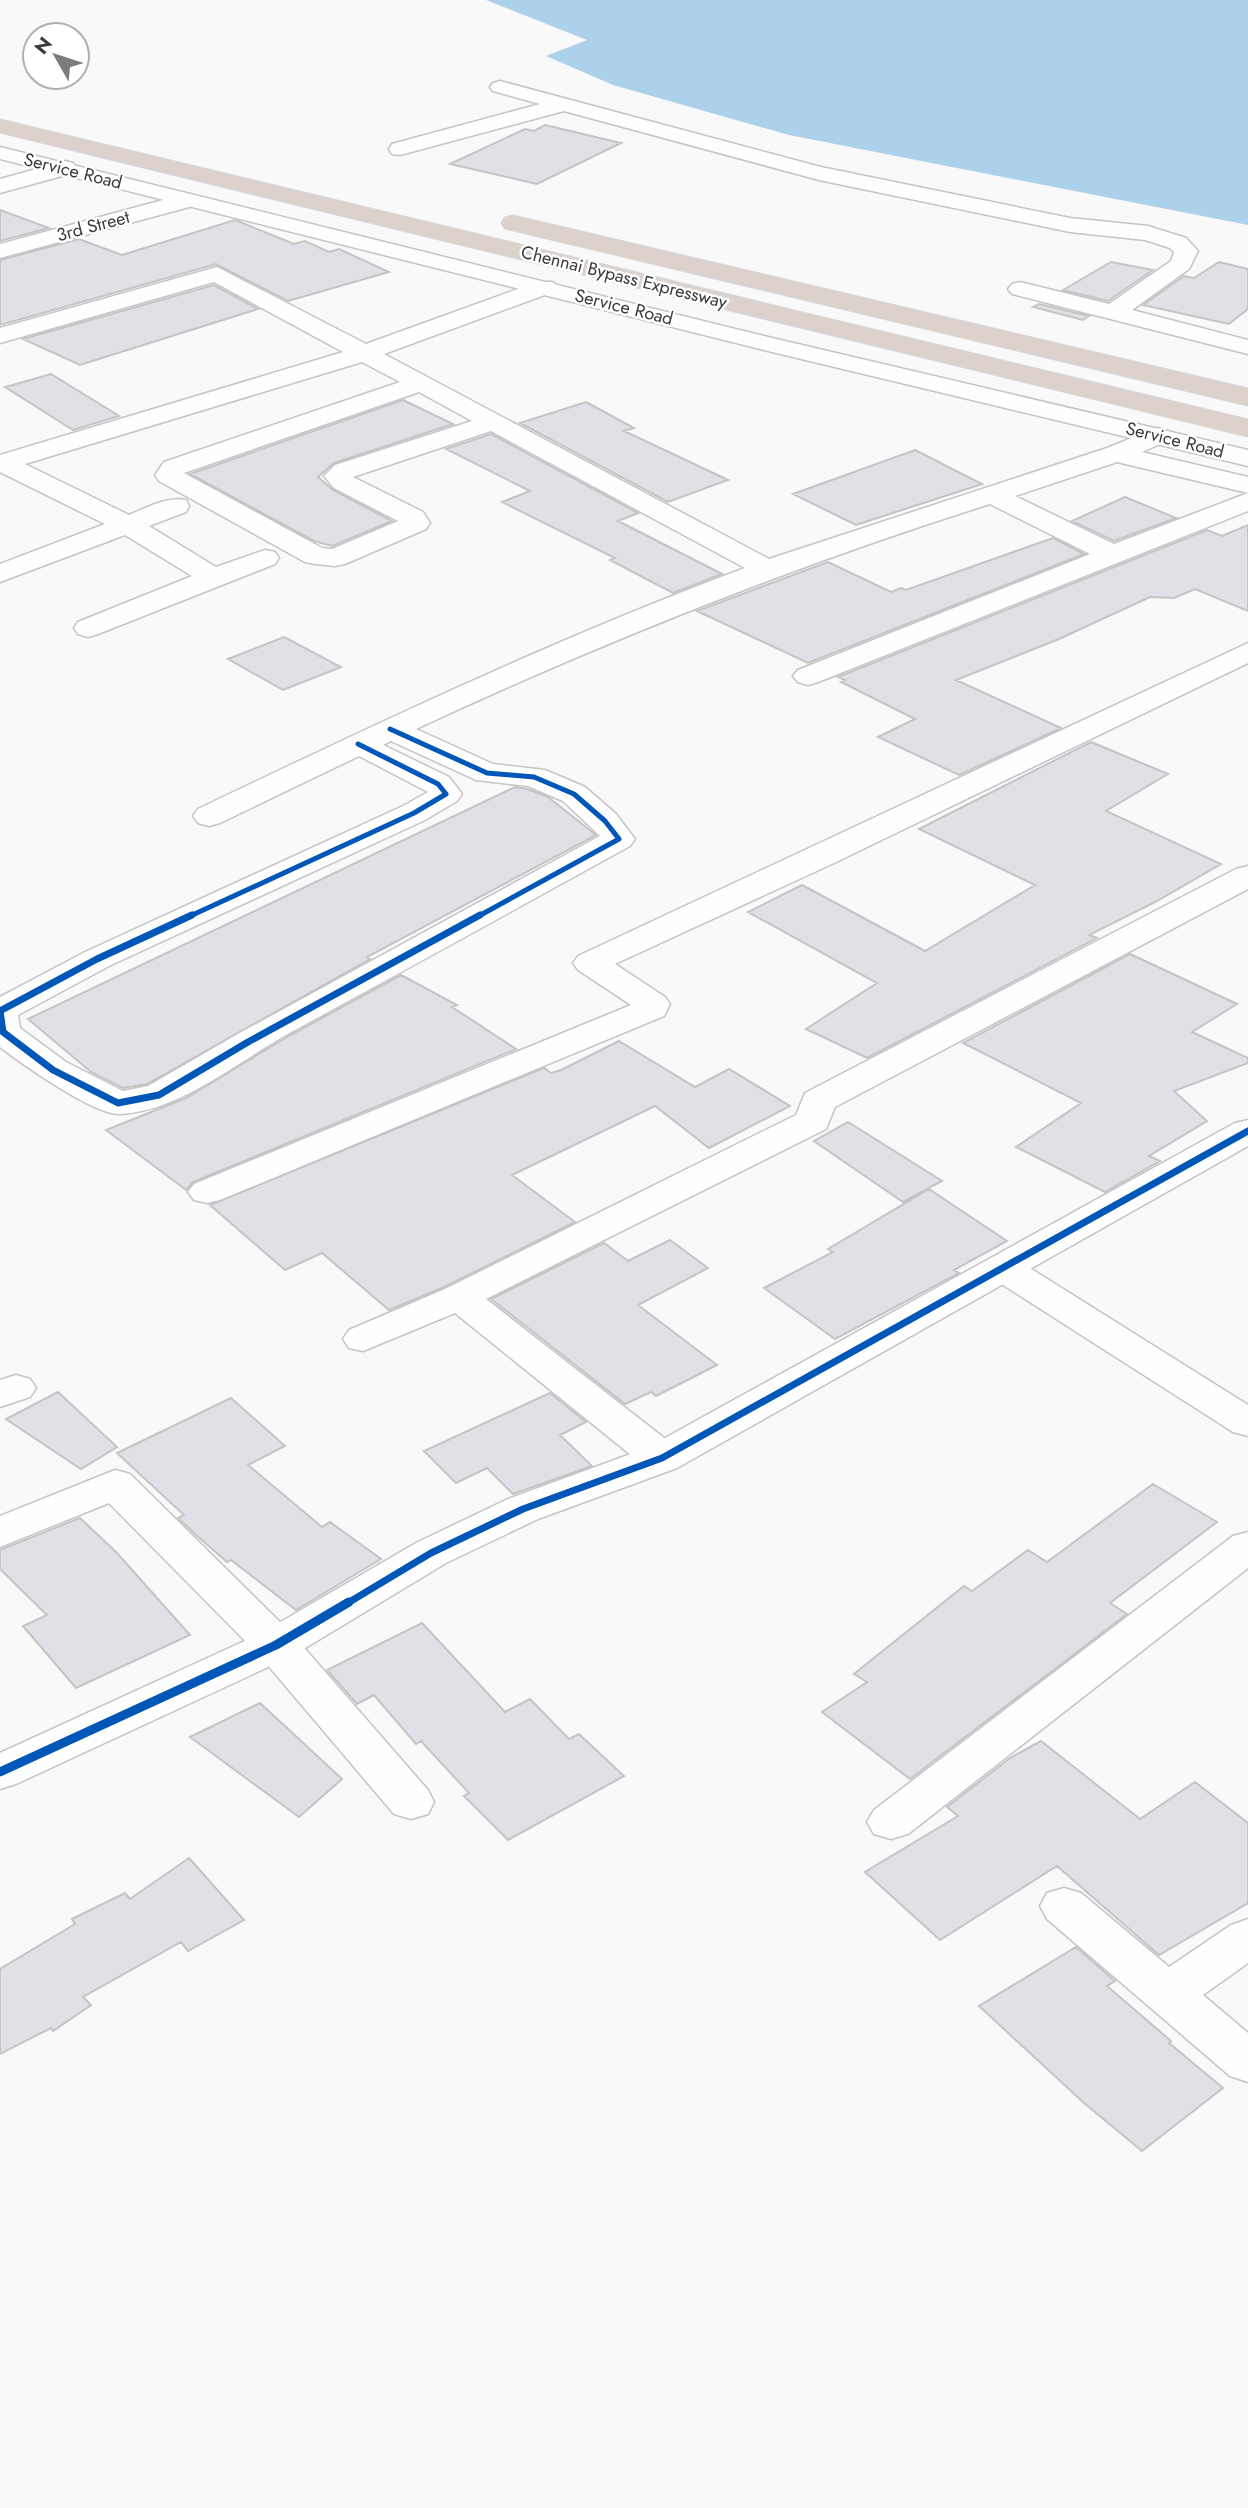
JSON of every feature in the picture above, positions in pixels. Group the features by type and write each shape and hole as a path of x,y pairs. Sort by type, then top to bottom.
{"highway":[{"name":"Chennai Bypass Expressway","path":"0,126 1248,428"},
{"name":"Chennai Bypass Expressway","path":"488,217 1248,397"}],"street":[{"path":"500,87 819,173 1070,225 1148,233 1178,243 1186,251 1181,264 1113,313"},
{"path":"400,149 565,104"},
{"name":"Service Road","path":"0,153 768,344 1248,458"},
{"path":"0,186 65,168"},
{"name":"3rd Street","path":"0,251 185,201"},
{"path":"0,336 216,274 361,354 409,388 769,570"},
{"path":"1,463 361,354 545,287"},
{"path":"1020,289 1248,347"},
{"path":"409,388 173,468 168,475 315,556 335,558 416,523 413,518 337,476 344,471 482,426"},
{"path":"209,816 390,729 645,619 769,570 1116,454 1158,436"},
{"path":"1116,454 1248,485"},
{"path":"1,463 128,526 214,577"},
{"path":"993,495 1114,555"},
{"path":"808,676 1248,501"},
{"path":"0,574 176,506"},
{"path":"89,628 265,558"},
{"path":"207,1192 652,1009 653,1004 590,963 823,856 1248,652"},
{"path":"358,744 438,784 446,794 414,813 97,959 1,1011 3,1032 53,1070 118,1103 159,1095 260,1035 619,839 605,821 574,794 534,777 486,772 390,729"},
{"path":"363,1339 459,1297 813,1121 818,1101 1248,876"},
{"path":"0,1772 276,1645 431,1553 523,1510 662,1458 1248,1131"},
{"path":"1003,1268 1248,1423"},
{"path":"459,1297 662,1458"},
{"path":"0,1533 115,1484 276,1645 411,1802"},
{"path":"891,1822 1248,1546"},
{"path":"1064,1906 1248,2062"},
{"path":"1168,1993 1248,1938"}],"water":[{"path":"486,0 1248,0 1248,225 789,135 613,85 546,56 587,40"}],"building":[{"path":"545,125 621,143 537,184 450,164 525,129 534,131"},
{"path":"0,210 49,228 0,241"},
{"path":"235,220 294,244 305,241 329,252 339,249 389,272 288,301 216,264 0,325 0,260 79,239 122,255"},
{"path":"1111,262 1153,270 1108,301 1063,290"},
{"path":"1219,262 1248,269 1248,309 1229,324 1143,305 1184,276 1194,278"},
{"path":"214,285 258,309 80,365 23,339"},
{"path":"1039,304 1089,316 1083,320 1033,307"},
{"path":"51,374 119,416 73,430 5,387"},
{"path":"403,400 453,424 334,463 318,477 333,490 392,521 332,546 314,541 190,474"},
{"path":"586,402 634,428 624,431 728,480 668,502 520,423"},
{"path":"491,434 638,513 618,521 722,574 673,593 610,560 615,558 502,502 530,491 446,449"},
{"path":"915,450 982,484 856,525 793,494"},
{"path":"1125,497 1176,518 1114,541 1072,521"},
{"path":"1248,525 1248,611 1195,589 1174,598 1150,597 1059,639 956,680 1061,728 959,775 878,737 915,719 841,682 845,680 838,677 1207,530 1222,536"},
{"path":"1053,538 1084,554 808,663 697,611 828,562 891,592 901,588 906,590"},
{"path":"284,637 341,667 283,690 228,659"},
{"path":"1091,742 1168,774 1106,811 1221,864 1155,902 1089,935 1097,938 867,1058 806,1029 877,983 748,912 802,885 925,951 1035,885 919,829"},
{"path":"515,787 548,797 596,835 367,957 370,959 147,1084 123,1088 91,1072 28,1019"},
{"path":"1130,954 1237,1004 1192,1032 1248,1058 1248,1063 1174,1091 1207,1121 1149,1156 1160,1161 1105,1192 1016,1147 1081,1103 963,1043"},
{"path":"401,975 457,1005 452,1007 516,1049 193,1182 186,1190 106,1130 186,1098 287,1037"},
{"path":"619,1041 695,1087 729,1069 790,1106 709,1148 655,1106 512,1175 575,1222 444,1287 389,1310 322,1253 285,1270 210,1205 544,1068 551,1073 561,1070"},
{"path":"848,1122 942,1181 903,1202 814,1141"},
{"path":"929,1189 1007,1241 954,1270 959,1273 835,1339 764,1288 833,1252 828,1249"},
{"path":"670,1240 708,1268 638,1305 717,1365 656,1396 651,1392 625,1404 491,1299 604,1243 628,1261"},
{"path":"58,1392 117,1447 81,1469 6,1419"},
{"path":"550,1393 586,1422 560,1435 592,1466 513,1494 487,1468 456,1483 424,1451"},
{"path":"231,1398 285,1446 248,1465 322,1527 330,1522 381,1559 296,1610 231,1560 227,1562 195,1534 178,1518 184,1515 117,1453"},
{"path":"1153,1484 1217,1522 1110,1603 1127,1614 910,1779 822,1712 867,1682 854,1674 964,1586 972,1591 1028,1550 1047,1562"},
{"path":"80,1518 117,1553 190,1635 76,1688 23,1626 47,1615 0,1569 0,1550"},
{"path":"422,1623 505,1712 530,1699 569,1739 579,1734 624,1776 508,1840 464,1796 469,1793 421,1741 416,1744 374,1695 357,1704 327,1670"},
{"path":"260,1703 342,1779 299,1817 190,1737"},
{"path":"1041,1741 1140,1819 1195,1782 1248,1823 1248,1903 1159,1955 1057,1866 940,1940 865,1872 958,1816 947,1807 1010,1758"},
{"path":"189,1858 244,1920 188,1951 181,1942 83,1997 91,2005 53,2031 51,2028 0,2054 0,1969 75,1924 72,1919 125,1893 130,1899"},
{"path":"1076,1947 1115,1981 1107,1986 1223,2088 1142,2151 1084,2103 979,2006"}],"cycle path":[{"path":"358,744 438,784 446,794 414,813 97,959 0,1011 3,1032 53,1070 118,1103 159,1095 248,1042 619,839 605,821 574,794 534,777 487,773 390,729"},
{"path":"0,1772 276,1645 431,1553 523,1509 662,1458 1248,1131"}]}
